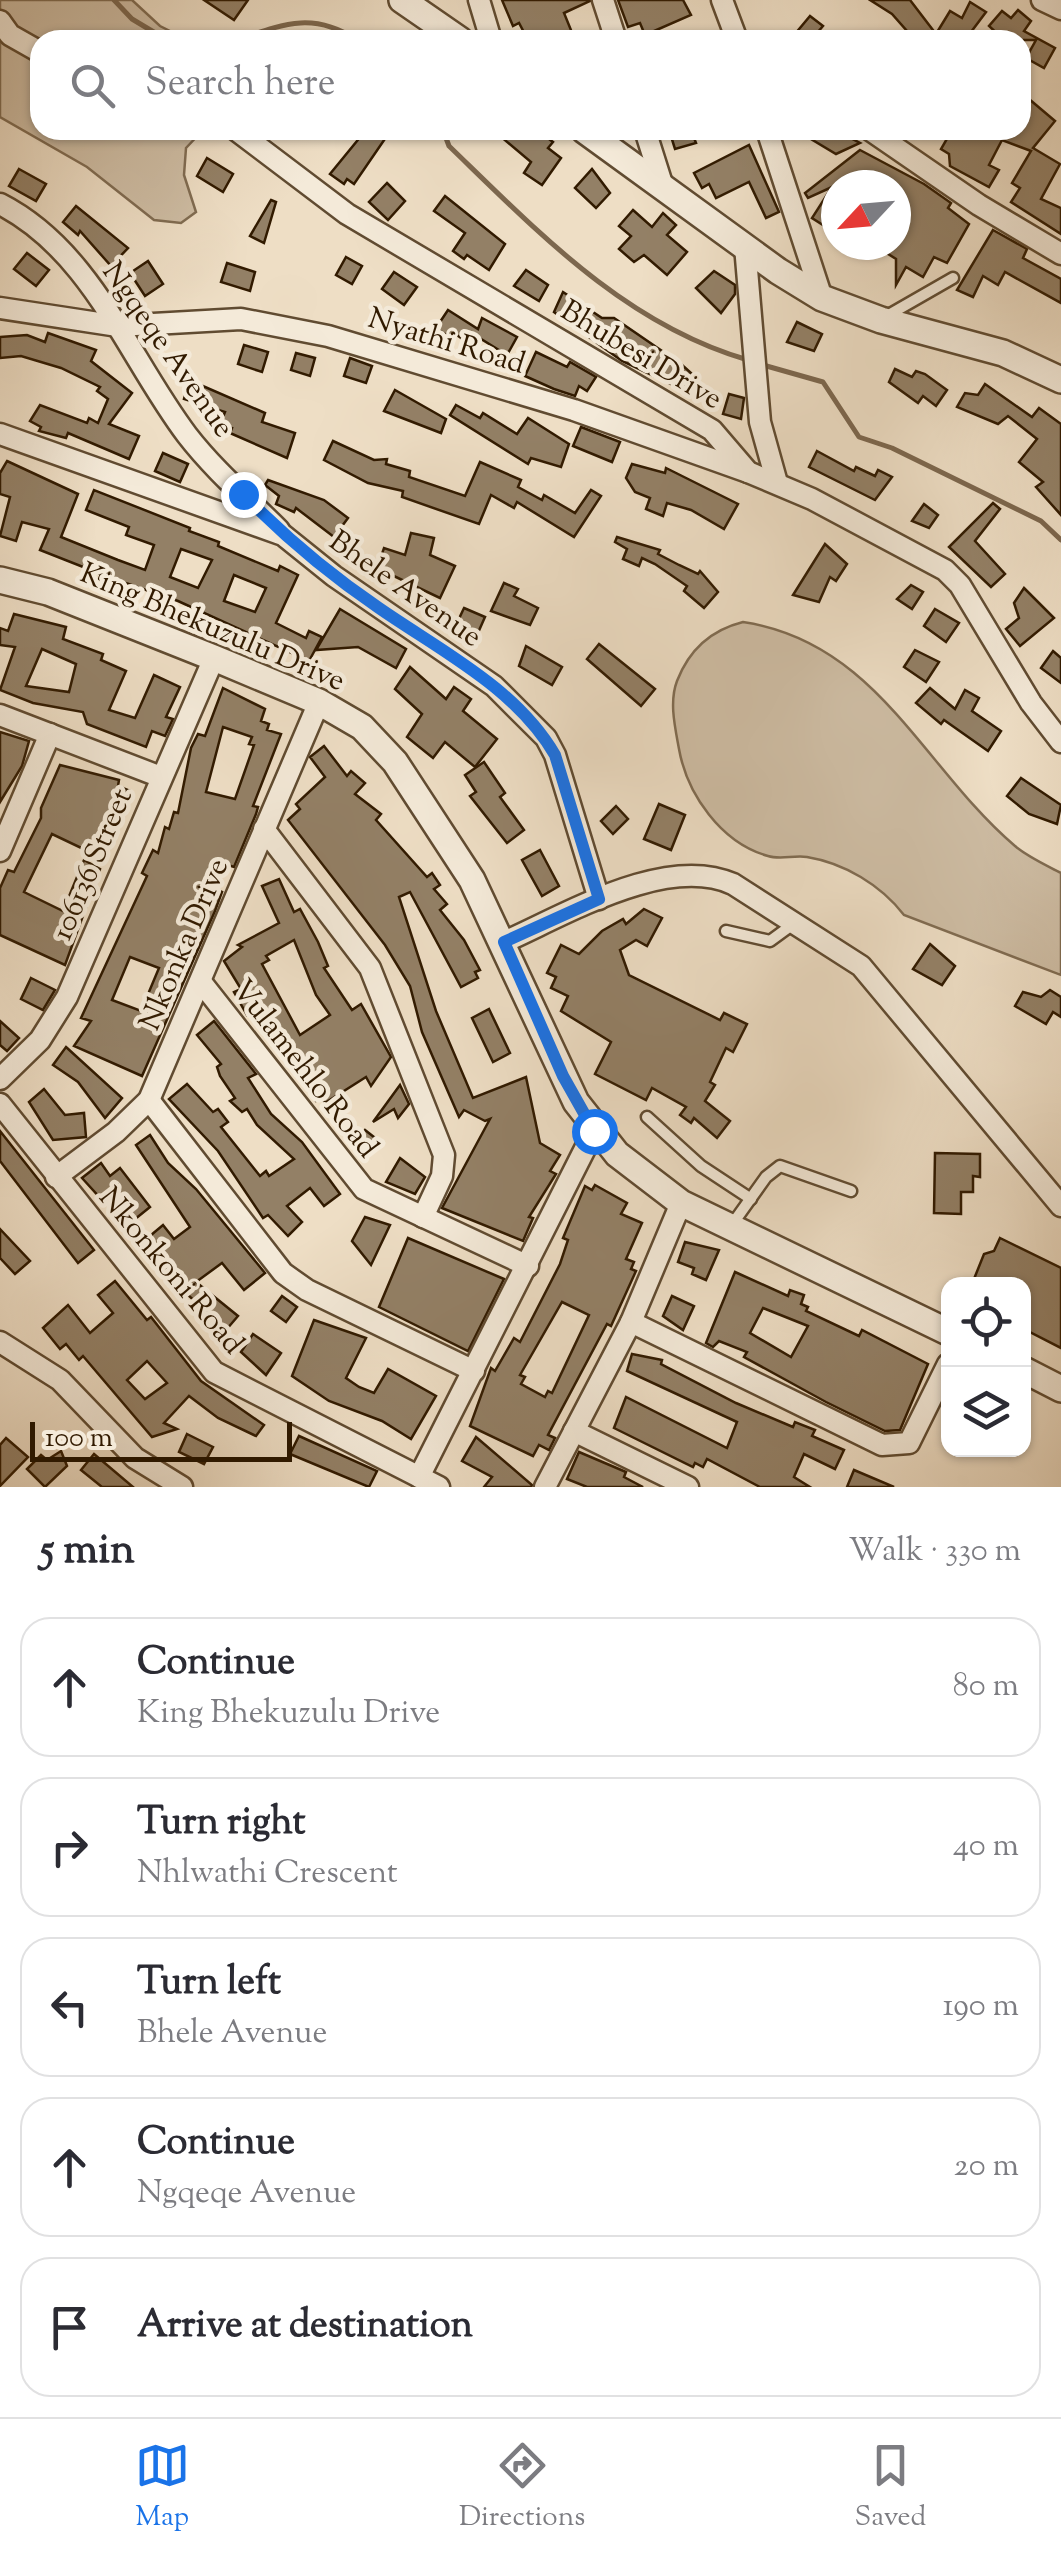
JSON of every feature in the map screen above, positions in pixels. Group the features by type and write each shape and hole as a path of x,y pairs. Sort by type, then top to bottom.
{"street":[{"path":"402,0 446,30"},
{"path":"479,0 489,30"},
{"path":"603,0 613,30"},
{"path":"722,0 735,30"},
{"path":"1042,0 1061,9"},
{"path":"0,21 10,34 30,46"},
{"name":"Bhubesi Drive","path":"249,140 347,214 712,430 748,472 863,524 954,577 1031,703 1061,742"},
{"path":"598,140 822,298 881,320 1003,352 1061,380"},
{"path":"648,140 663,187"},
{"path":"770,140 822,298"},
{"path":"885,140 979,205 1061,254"},
{"name":"Ngqeqe Avenue","path":"0,204 56,244 118,326 188,436 284,535"},
{"path":"745,246 763,440 776,484"},
{"name":"Nyathi Road","path":"0,308 118,326 241,319 328,336 574,410 748,472"},
{"name":"Bhele Avenue","path":"0,434 284,535 376,607 494,686 546,738 564,779 599,899"},
{"name":"King Bhekuzulu Drive","path":"0,580 48,592 214,658 319,702 362,726 396,762 472,880 563,1076 594,1131 643,1178 681,1203 941,1329"},
{"name":"106136 Street","path":"0,1079 40,1040 67,997 214,658"},
{"name":"Nkonka Drive","path":"56,1177 116,1132 149,1100 319,702"},
{"path":"0,715 160,776"},
{"path":"0,850 50,734"},
{"path":"264,829 358,950 385,1000 444,1155 442,1176 423,1217"},
{"path":"504,942 599,899 676,874 696,873 733,884 842,950 878,986 1061,1206"},
{"name":"Vulamehlo Road","path":"201,982 354,1179 373,1195 528,1266"},
{"path":"149,1100 283,1273 306,1290 474,1372"},
{"name":"Nkonkoni Road","path":"0,1104 214,1372 439,1487"},
{"path":"419,1477 594,1131"},
{"path":"545,1487 631,1322 681,1203"},
{"path":"631,1322 882,1445 900,1447 911,1441 947,1367"},
{"path":"0,1342 60,1380 135,1458 182,1487"},
{"path":"1031,1374 1061,1389"},
{"path":"574,1431 688,1487"}],"lane":[{"path":"881,320 953,278"},
{"path":"726,930 770,941 797,922"},
{"path":"647,1117 701,1166 751,1199"},
{"path":"731,1227 766,1177 780,1166 852,1190"}],"shaded area":[{"path":"0,0 132,0 168,30 30,30 30,134 0,117"},
{"path":"40,140 194,140 186,148 184,175 196,212 181,223 154,220 87,167"},
{"path":"743,622 789,634 829,654 864,681 982,815 1020,850 1061,873 1061,975 904,915 873,885 848,870 807,857 768,856 751,850 721,828 698,799 683,766 673,697 682,670 695,651 711,636"}],"building":[{"path":"204,0 248,0 234,20"},
{"path":"502,0 590,0 564,13 571,30 523,30 519,23 513,26"},
{"path":"618,0 683,0 691,15 656,30 643,30 640,23 628,27"},
{"path":"870,0 910,0 933,30 906,30 892,14"},
{"path":"970,2 986,12 972,30 938,30 950,11 962,18"},
{"path":"1018,10 1031,21 1025,30 993,30 989,26 1002,11 1011,18"},
{"path":"810,16 823,26 820,30 798,30"},
{"path":"1031,35 1055,48 1044,68 1031,61 1036,40 1031,40"},
{"path":"1031,101 1055,121 1033,148 1060,164 1041,199 1061,208 1061,234 1011,202 1020,188 1012,183 1031,151 1002,140 1031,140"},
{"path":"358,140 384,140 354,184 347,179 344,184 330,174"},
{"path":"505,140 550,140 553,142 548,148 561,158 542,185 524,173 531,162"},
{"path":"672,140 696,143 675,149"},
{"path":"813,140 860,143 836,154"},
{"path":"946,140 1002,140 989,165 999,170 989,187 950,166 949,154 941,149"},
{"path":"749,145 779,212 766,218 749,182 716,198 709,184 702,188 694,173"},
{"path":"860,150 898,170 834,170"},
{"path":"207,158 233,174 223,192 197,176"},
{"path":"19,169 46,184 36,201 9,186"},
{"path":"592,169 610,193 596,208 575,188"},
{"path":"911,177 951,203 948,208 969,224 947,263 934,257 923,277 906,267 896,285 896,260 911,260"},
{"path":"821,180 821,192 808,198 805,193"},
{"path":"387,183 405,201 388,220 369,202"},
{"path":"445,196 505,244 489,270 453,251 465,233 434,211"},
{"path":"271,200 276,202 264,243 250,236"},
{"path":"821,204 821,224 812,218"},
{"path":"76,206 128,248 111,266 80,231 78,235 63,222"},
{"path":"633,210 652,227 663,213 676,225 667,235 687,252 667,275 644,255 634,262 619,249 631,236 619,226"},
{"path":"993,230 1027,249 1023,258 1061,279 1061,303 1005,272 998,285 983,276 973,297 957,290"},
{"path":"27,253 49,270 36,286 14,269"},
{"path":"346,257 362,266 352,284 336,275"},
{"path":"148,261 163,284 145,296 130,273"},
{"path":"227,263 255,272 250,291 221,282"},
{"path":"526,270 548,285 539,301 514,286"},
{"path":"714,271 735,285 735,294 721,313 696,288"},
{"path":"394,272 417,287 404,305 382,289"},
{"path":"563,292 602,318 614,318 681,364 691,373 681,389 622,361 554,312"},
{"path":"448,310 478,329 482,318 517,337 507,355 481,339 475,348 454,333 451,338 436,328"},
{"path":"797,322 822,334 814,351 787,342"},
{"path":"48,333 96,350 91,361 132,393 109,424 139,436 129,459 68,433 66,438 39,431 41,427 30,421 40,405 87,423 89,418 98,423 108,399 97,391 100,387 61,368 21,356 0,358 0,337 27,335 45,342"},
{"path":"244,345 268,352 262,372 238,364"},
{"path":"536,352 567,367 570,362 596,377 587,391 579,386 575,396 554,389 525,376"},
{"path":"296,353 315,358 310,376 291,370"},
{"path":"350,358 372,366 366,383 344,376"},
{"path":"895,369 912,377 916,371 925,374 947,390 936,406 923,396 918,403 889,382"},
{"path":"189,380 265,413 262,422 295,433 287,458 230,433 232,428 220,424 225,412 184,399"},
{"path":"985,384 1032,417 1039,408 1061,424 1061,515 1036,487 1043,482 1019,462 1037,439 1008,416 998,424 957,407 965,393 978,395"},
{"path":"395,390 446,419 441,433 384,411"},
{"path":"729,394 744,398 741,419 723,414"},
{"path":"456,405 480,418 483,413 517,434 528,418 569,444 561,467 531,458 528,464 450,415"},
{"path":"581,427 620,442 612,462 573,446"},
{"path":"333,441 374,460 387,459 386,464 410,471 409,477 465,496 480,462 521,480 518,487 542,500 544,495 575,513 591,490 601,496 574,537 517,502 514,508 491,495 479,524 402,497 403,491 368,483 324,460"},
{"path":"817,451 854,471 856,467 875,476 878,470 892,477 875,500 809,467"},
{"path":"163,453 188,464 180,482 155,471"},
{"path":"7,461 78,494 61,537 145,570 154,545 126,535 129,527 86,510 94,490 190,528 189,531 219,542 218,546 278,571 280,566 298,575 276,623 306,638 309,631 322,637 309,661 178,601 126,583 124,588 99,579 101,574 40,550 49,529 22,522 16,541 0,536 10,497 0,494 0,473","holes":["181,549 212,560 198,588 170,577","234,575 266,588 255,612 224,601"]},
{"path":"632,464 665,473 666,468 738,504 724,529 691,510 667,503 663,516 646,509 650,498 635,492 626,478"},
{"path":"268,480 324,500 348,518 334,537 296,508 294,512 276,504 279,496 265,485"},
{"path":"993,503 1000,509 975,541 1005,574 991,587 949,547"},
{"path":"924,504 938,515 929,528 912,521"},
{"path":"411,533 434,538 430,555 455,566 440,598 377,568 384,548 405,555"},
{"path":"617,537 660,550 658,554 698,574 700,571 718,592 704,608 684,591 687,586 655,564 642,558 639,566 623,559 627,549 615,542"},
{"path":"825,544 847,564 836,581 830,577 819,602 793,595"},
{"path":"504,583 518,589 514,596 538,608 530,625 491,611"},
{"path":"911,585 923,592 912,609 897,599"},
{"path":"1024,588 1054,618 1020,646 1006,629 1019,618 1014,603"},
{"path":"464,608 485,617 477,635 456,625"},
{"path":"340,609 406,649 396,668 358,647 316,650"},
{"path":"935,609 959,623 946,642 924,626"},
{"path":"14,614 66,627 63,639 103,654 101,660 126,671 109,710 135,718 154,675 180,687 166,717 173,719 165,736 152,731 146,747 87,724 83,712 33,703 0,690 15,647 0,645 0,628 8,631","holes":["42,649 76,664 69,692 26,686"]},
{"path":"599,644 655,689 641,706 587,659"},
{"path":"526,646 562,667 552,685 519,666"},
{"path":"915,650 939,662 926,682 904,667"},
{"path":"1053,651 1061,658 1061,683 1041,668"},
{"path":"410,667 446,699 454,687 471,699 463,711 497,739 475,767 445,742 433,758 407,737 422,714 395,689"},
{"path":"223,688 265,709 261,721 269,724 267,730 281,734 253,806 258,807 256,814 234,867 225,864 215,889 222,892 215,911 142,1076 74,1046 91,1021 81,1018 147,876 142,873 153,850 158,853 174,812 178,813 191,748 198,734 205,736","holes":["223,727 252,737 249,744 254,745 235,799 206,792","130,957 159,968 141,1011 112,1000"]},
{"path":"930,688 955,709 965,690 979,698 972,711 1001,731 988,751 944,720 941,724 916,703"},
{"path":"0,732 29,741 22,766 0,802"},
{"path":"324,746 347,776 351,771 365,783 355,794 381,814 376,820 427,877 432,873 440,885 434,889 447,904 440,910 464,940 480,970 475,972 478,978 461,987 410,892 399,897 436,1011 473,1098 526,1077 540,1143 560,1155 550,1171 556,1174 529,1217 533,1218 523,1241 442,1208 490,1119 485,1121 464,1110 459,1117 422,1032 410,986 385,945 288,820 300,809 296,804 325,777 310,757"},
{"path":"484,762 505,793 500,797 524,830 507,843 470,796 476,792 465,775"},
{"path":"60,765 119,780 118,786 130,791 114,836 105,833 96,855 52,834 24,892 63,911 84,860 100,869 65,965 0,935 0,888 8,870 14,872 41,818 41,808"},
{"path":"1021,778 1061,805 1057,824 1029,814 1007,796"},
{"path":"659,804 685,815 671,850 644,839"},
{"path":"616,806 628,819 613,834 601,821"},
{"path":"540,850 559,886 542,896 522,860"},
{"path":"279,879 294,912 300,909 318,942 328,966 324,968 352,1010 361,1004 391,1057 371,1086 366,1077 325,1103 322,1098 316,1101 260,1008 247,1015 234,992 241,989 224,961 242,947 238,945 279,923 262,886","holes":["294,940 316,995 330,1015 300,1035 262,964 269,960 266,956"]},
{"path":"644,909 662,918 647,946 636,940 620,950 629,975 720,1020 724,1013 747,1024 733,1052 726,1048 710,1082 715,1085 705,1101 730,1121 717,1138 694,1118 691,1123 680,1115 686,1107 652,1088 646,1100 595,1074 611,1042 561,1011 568,996 551,988 556,977 547,973 561,945 579,954 602,931 623,919 626,924"},
{"path":"930,944 955,966 942,985 913,969"},
{"path":"31,978 55,990 43,1010 21,999"},
{"path":"1050,990 1061,997 1061,1017 1053,1012 1046,1024 1015,1006 1023,992 1041,997"},
{"path":"489,1009 510,1053 493,1062 472,1018"},
{"path":"0,1021 19,1038 7,1051 0,1045"},
{"path":"214,1021 256,1074 248,1078 271,1114 302,1142 340,1194 324,1206 310,1188 287,1206 302,1222 288,1236 268,1215 263,1218 218,1151 169,1099 187,1084 213,1112 218,1109 228,1122 221,1127 260,1176 266,1171 269,1176 294,1159 257,1125 247,1109 242,1112 230,1101 235,1098 220,1076 217,1067 221,1064 197,1035"},
{"path":"66,1047 122,1098 105,1118 78,1082 53,1065"},
{"path":"400,1085 409,1104 398,1118 394,1109 373,1122"},
{"path":"44,1089 65,1115 84,1113 86,1137 53,1140 29,1102"},
{"path":"365,1130 379,1141 366,1157 352,1146"},
{"path":"0,1131 94,1250 78,1263 0,1161"},
{"path":"150,1135 168,1163 196,1189 265,1273 244,1290 222,1263 196,1282 238,1316 226,1330 163,1272 167,1268 144,1241 163,1225 174,1239 190,1227 136,1145"},
{"path":"935,1153 980,1154 980,1177 973,1176 973,1192 961,1192 961,1214 934,1213"},
{"path":"400,1158 425,1177 415,1194 386,1182"},
{"path":"101,1163 110,1176 120,1168 150,1207 129,1224 109,1197 103,1201 82,1178"},
{"path":"595,1185 627,1203 621,1214 642,1223 626,1259 634,1262 631,1269 636,1271 611,1326 607,1324 548,1435 555,1438 549,1450 539,1445 533,1456 470,1426 491,1368 495,1371 514,1338 520,1342 560,1264 568,1240 563,1238 585,1186 592,1190","holes":["562,1302 589,1315 552,1393 548,1391 545,1397 521,1384 525,1377 520,1375"]},
{"path":"365,1217 390,1225 371,1265 352,1241"},
{"path":"0,1229 30,1261 15,1274 0,1258"},
{"path":"408,1238 504,1279 468,1351 379,1307"},
{"path":"1000,1238 1061,1268 1061,1348 1031,1333 1031,1277 975,1277 984,1254 994,1251"},
{"path":"685,1242 719,1250 706,1280 692,1274 694,1268 678,1262"},
{"path":"735,1272 788,1296 790,1290 804,1295 801,1304 808,1307 806,1311 859,1336 862,1330 928,1364 900,1430 885,1431 744,1357 747,1352 719,1341 713,1347 706,1343","holes":["763,1308 808,1326 791,1357 750,1333"]},
{"path":"115,1281 147,1320 151,1317 201,1381 264,1425 256,1436 218,1418 189,1396 164,1423 177,1429 152,1437 83,1356 79,1360 66,1344 60,1349 43,1328 68,1305 90,1333 113,1313 98,1295","holes":["147,1361 167,1383 145,1399 127,1380"]},
{"path":"282,1296 297,1307 286,1322 271,1311"},
{"path":"672,1296 694,1306 683,1330 663,1316"},
{"path":"314,1320 366,1338 346,1378 359,1387 374,1393 388,1369 436,1396 411,1439 382,1421 329,1401 292,1376"},
{"path":"253,1334 281,1353 266,1375 241,1352"},
{"path":"632,1354 662,1360 661,1364 736,1403 793,1427 795,1422 815,1430 812,1436 844,1450 835,1469 804,1454 794,1477 810,1487 760,1487 707,1459 703,1467 695,1463 693,1467 614,1428 626,1397 727,1448 737,1422 627,1371"},
{"path":"187,1434 213,1447 204,1464 179,1452"},
{"path":"299,1436 377,1471 369,1487 290,1454"},
{"path":"476,1437 531,1487 484,1487 492,1477 462,1461"},
{"path":"6,1438 28,1457 0,1486 0,1445"},
{"path":"61,1451 67,1466 45,1487 27,1469 41,1455 47,1460"},
{"path":"579,1452 626,1472 624,1477 643,1487 587,1487 567,1479"},
{"path":"94,1454 133,1487 102,1487 81,1470"},
{"path":"854,1470 894,1487 847,1487"}],"waterway":[{"path":"114,0 132,19 150,30"},
{"path":"268,30 298,23 338,30"},
{"path":"447,140 516,211 623,300 662,324 748,360"},
{"path":"763,365 823,382 859,437 892,448 1041,521 1061,540"}],"route":[{"path":"243,494 284,535 334,576 494,686 546,738 564,779 599,899 504,942 563,1076 594,1131"}]}
